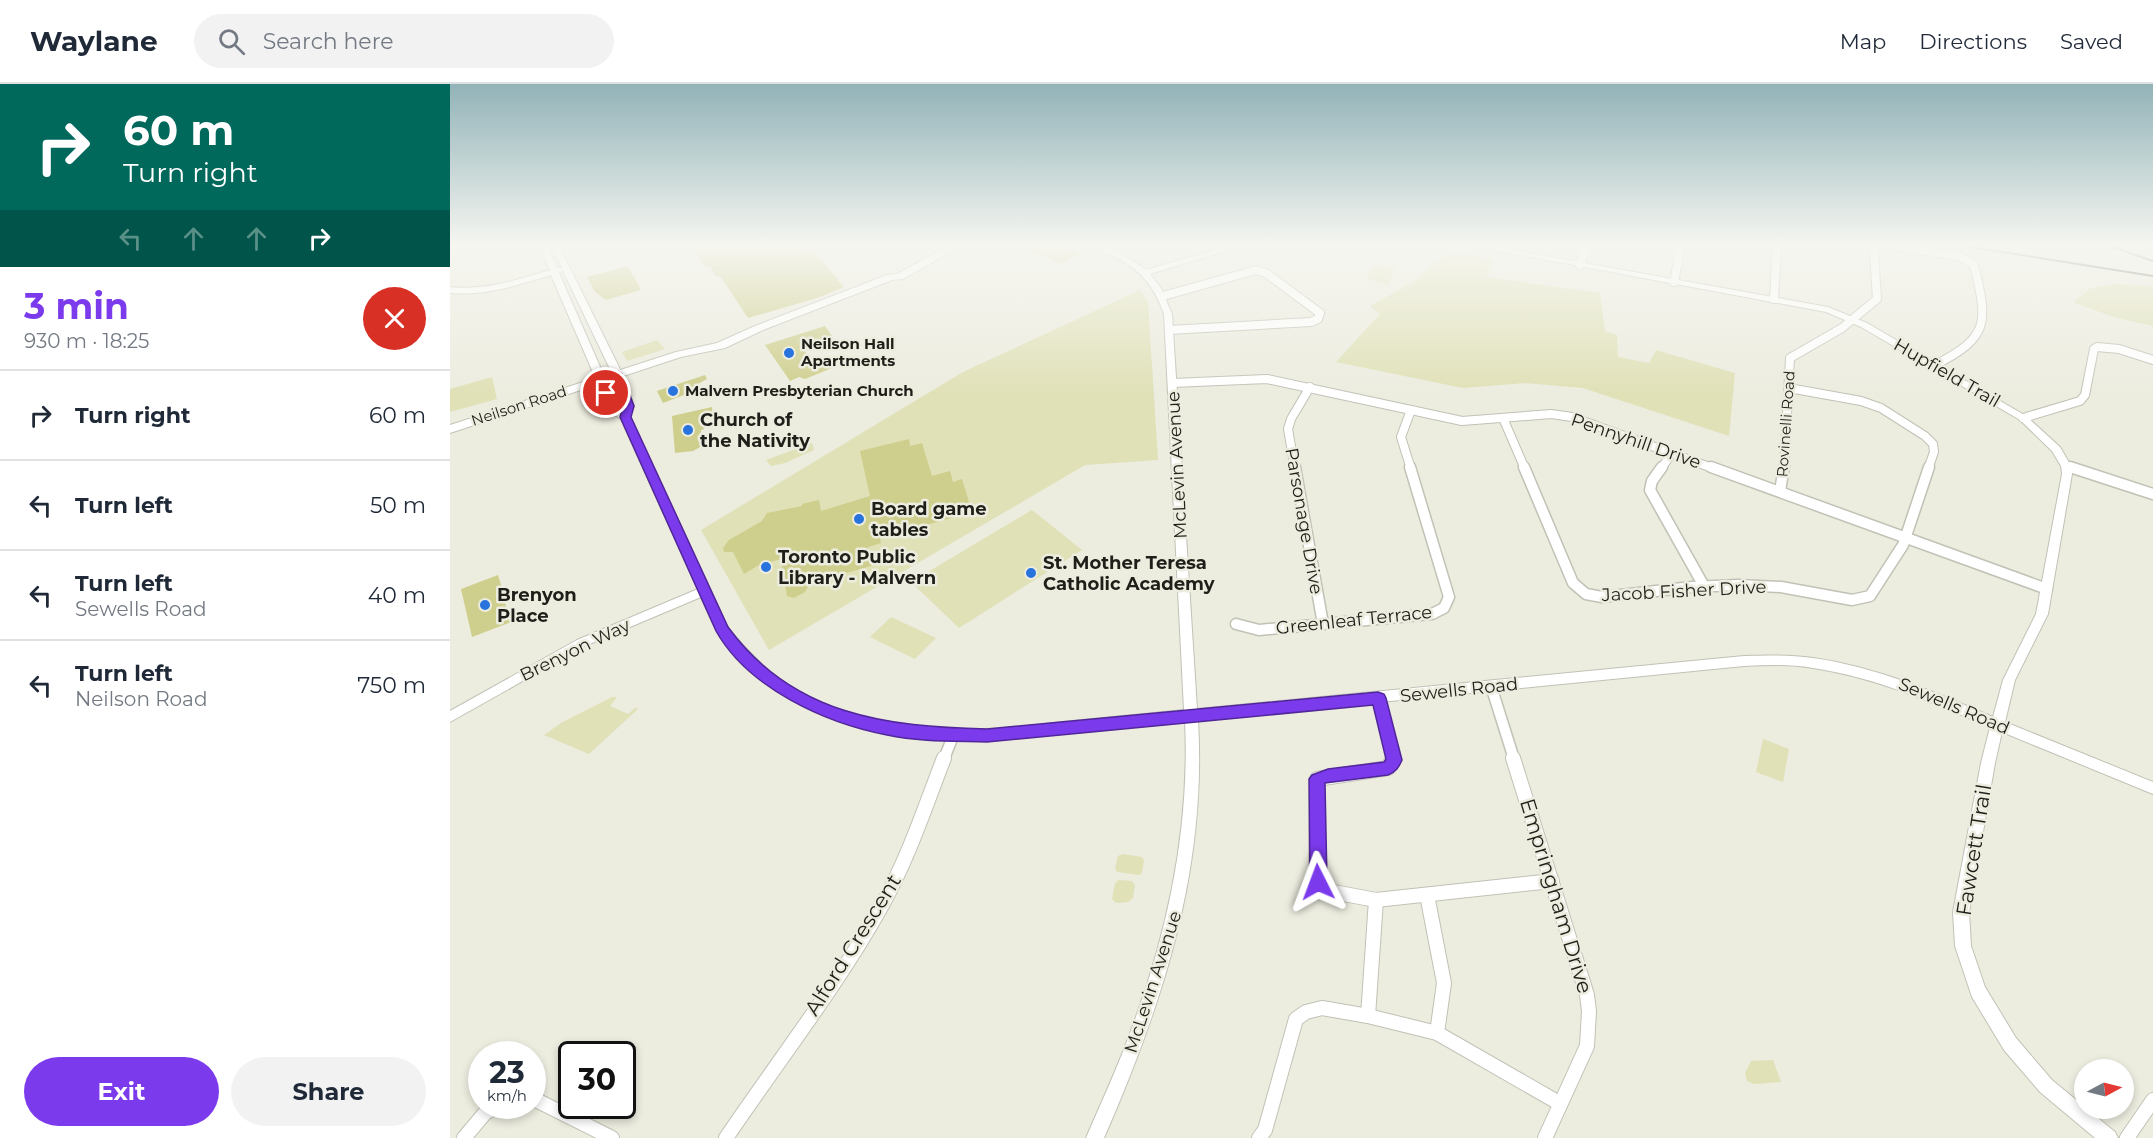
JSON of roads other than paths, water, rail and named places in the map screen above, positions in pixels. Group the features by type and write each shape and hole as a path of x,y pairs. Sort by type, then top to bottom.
{"main road":[{"name":"Neilson Road","path":"450,429 618,378 682,362 692,354 746,336 763,335 829,306 861,295"},
{"name":"Neilson Road","path":"450,437 527,407"}],"street":[{"name":"Sewells Road","path":"564,295 615,412 625,417 680,532 723,631 741,655 790,693 842,717 887,729 953,736 1041,731 1744,661 1796,660 1828,664 1891,680 2153,788"},
{"name":"Sewells Road","path":"578,295 629,406 625,417"},
{"path":"1169,330 1311,322 1318,319 1320,313 1296,295"},
{"name":"Hupfield Trail","path":"1751,295 1828,310 1852,319 2023,418 2047,439 2066,466"},
{"path":"1852,319 1871,306 1877,299 1877,295"},
{"path":"1935,365 1961,352 1976,339 1983,329 1985,317 1980,295"},
{"name":"McLevin Avenue","path":"1095,1138 1146,1013 1176,911 1186,854 1191,804 1191,716 1168,314 1163,296"},
{"name":"Rovinelli Road","path":"1779,491 1784,474 1790,358 1852,319"},
{"path":"2023,418 2080,401 2085,395 2094,349 2097,347 2119,348 2153,360"},
{"name":"Pennyhill Drive","path":"1172,383 1267,379 1462,421 1551,414 1572,417 2048,589"},
{"name":"Parsonage Drive","path":"1310,387 1291,418 1288,429 1323,624"},
{"path":"1790,387 1870,404 1916,430 1932,442 1934,452 1906,537"},
{"name":"Greenleaf Terrace","path":"1236,624 1259,630 1432,614 1440,612 1447,605 1449,597 1401,437 1411,410"},
{"name":"Jacob Fisher Drive","path":"1503,418 1573,583 1580,591 1590,596 1602,597 1705,588 1780,586 1846,600 1862,600 1870,596 1879,584 1906,537"},
{"path":"1672,453 1652,481 1650,490 1705,588"},
{"path":"1998,725 2009,680 2042,614 2067,474 2066,466 2153,494"},
{"name":"Brenyon Way","path":"450,717 573,647 704,591"},
{"name":"Empringham Drive","path":"1491,686 1582,974 1589,1011 1585,1053 1559,1103 1545,1138"},
{"path":"1378,698 1394,760 1388,768 1317,779 1318,882 1328,891 1376,900 1552,881"},
{"name":"Fawcett Trail","path":"1998,725 1988,763 1961,912 1963,946 1978,991 2010,1044 2046,1086 2109,1138"},
{"name":"Alford Crescent","path":"726,1138 857,947 882,905 904,862 953,736"},
{"path":"1427,895 1444,983 1437,1034"},
{"path":"1368,1016 1376,900"},
{"path":"1259,1138 1265,1130 1296,1019 1306,1012 1322,1008 1368,1016 1437,1034 1559,1103"},
{"path":"2127,1138 2153,1100"},
{"path":"546,1105 612,1138"},
{"path":"464,1138 480,1119"}],"place":[{"name":"Neilson Hall Apartments","path":"789,353"},
{"name":"Malvern Presbyterian Church","path":"673,391"},
{"name":"Church of the Nativity","path":"688,430"},
{"name":"Board game tables","path":"859,519"},
{"name":"Toronto Public Library - Malvern","path":"766,567"},
{"name":"St. Mother Teresa Catholic Academy","path":"1031,573"},
{"name":"Brenyon Place","path":"485,605"}]}
